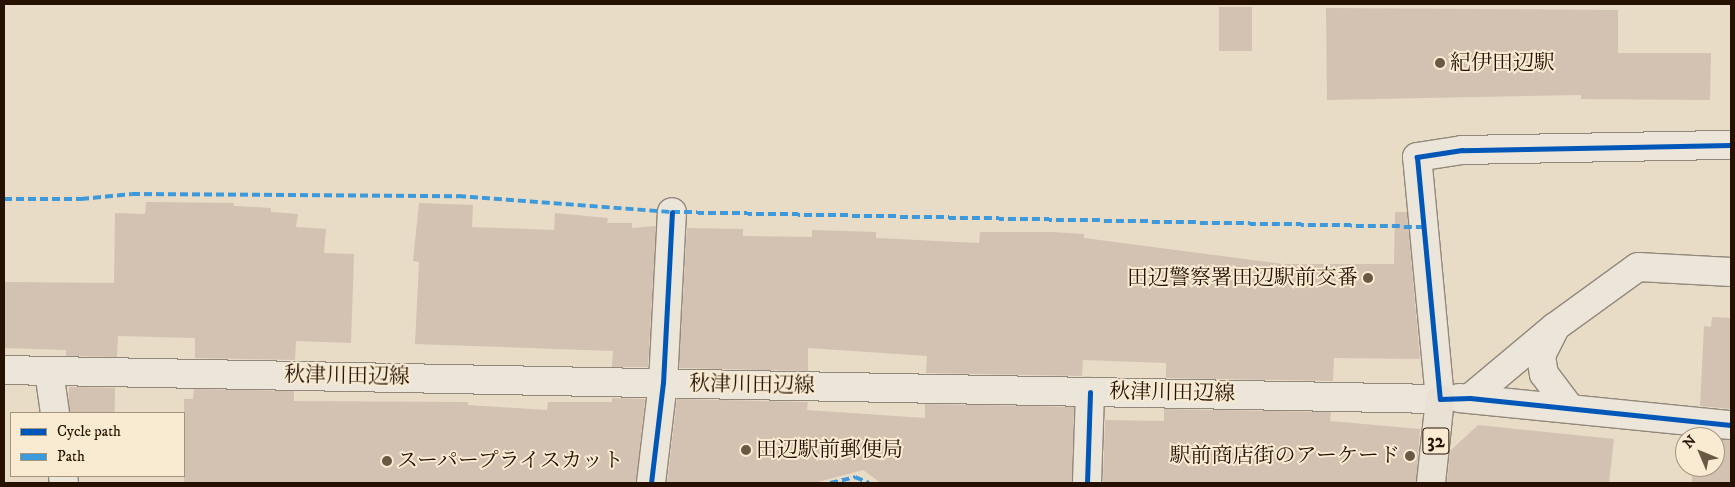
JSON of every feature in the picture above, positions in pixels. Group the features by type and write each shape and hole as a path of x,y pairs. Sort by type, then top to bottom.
{"main road":[{"name":"32","path":"1431,483 1440,399"}],"street":[{"path":"1440,399 1417,157 1462,150 1731,145"},
{"path":"651,483 663,383 672,212"},
{"path":"1470,398 1555,327 1638,267 1731,272"},
{"path":"1555,327 1541,356 1544,374 1569,407"},
{"name":"秋津川田辺線","path":"4,370 1440,399 1470,398 1731,425"},
{"path":"49,371 55,412"},
{"path":"1087,483 1090,392"}],"building":[{"path":"1219,7 1252,7 1252,51 1219,51"},
{"path":"1326,8 1618,10 1618,53 1711,53 1710,100 1581,99 1581,95 1327,100"},
{"path":"146,202 234,203 234,206 271,208 271,212 298,214 296,227 326,229 324,253 354,254 351,343 296,341 295,360 195,358 195,338 118,336 117,357 66,356 66,350 4,348 4,282 114,283 115,213 145,214"},
{"path":"419,203 473,205 472,227 554,230 555,213 608,218 607,223 632,223 632,228 656,226 648,367 612,367 613,351 415,344 419,262 413,261"},
{"path":"1395,212 1407,212 1420,359 1334,358 1333,381 1166,378 1166,363 1083,360 1082,376 926,373 927,356 808,348 808,371 679,368 687,228 743,229 743,236 812,237 812,230 876,232 876,238 979,243 980,232 1052,232 1084,234 1084,238 1283,264 1394,264"},
{"path":"1712,317 1731,318 1731,409 1700,406 1704,326 1711,327"},
{"path":"69,387 115,388 115,412 69,412"},
{"path":"194,389 294,391 294,401 468,402 468,405 547,410 548,402 612,402 612,398 645,399 636,483 184,482 184,399 193,399"},
{"path":"677,399 808,402 807,410 925,418 925,404 1074,407 1072,483 881,483 863,470 814,483 667,483"},
{"path":"1164,409 1331,412 1330,421 1420,429 1416,483 1103,483 1105,420 1164,421"},
{"path":"1478,425 1614,439 1609,483 1447,483 1450,451"},
{"path":"1725,440 1731,440 1731,483 1692,483 1692,477 1725,477"}],"marked path":[{"path":"4,199 81,199 132,194 458,196 672,212 1424,227"},
{"path":"830,483 855,477 869,483"}],"cycle path":[{"path":"1731,145 1462,150 1417,157 1440,399 1470,398 1731,425"},
{"path":"651,483 663,383 672,212"},
{"path":"1087,483 1090,392"}],"place":[{"name":"紀伊田辺駅","path":"1440,63"},
{"name":"田辺警察署田辺駅前交番","path":"1368,278"},
{"name":"田辺駅前郵便局","path":"746,450"},
{"name":"駅前商店街のアーケード","path":"1410,456"},
{"name":"スーパープライスカット","path":"387,461"}]}
